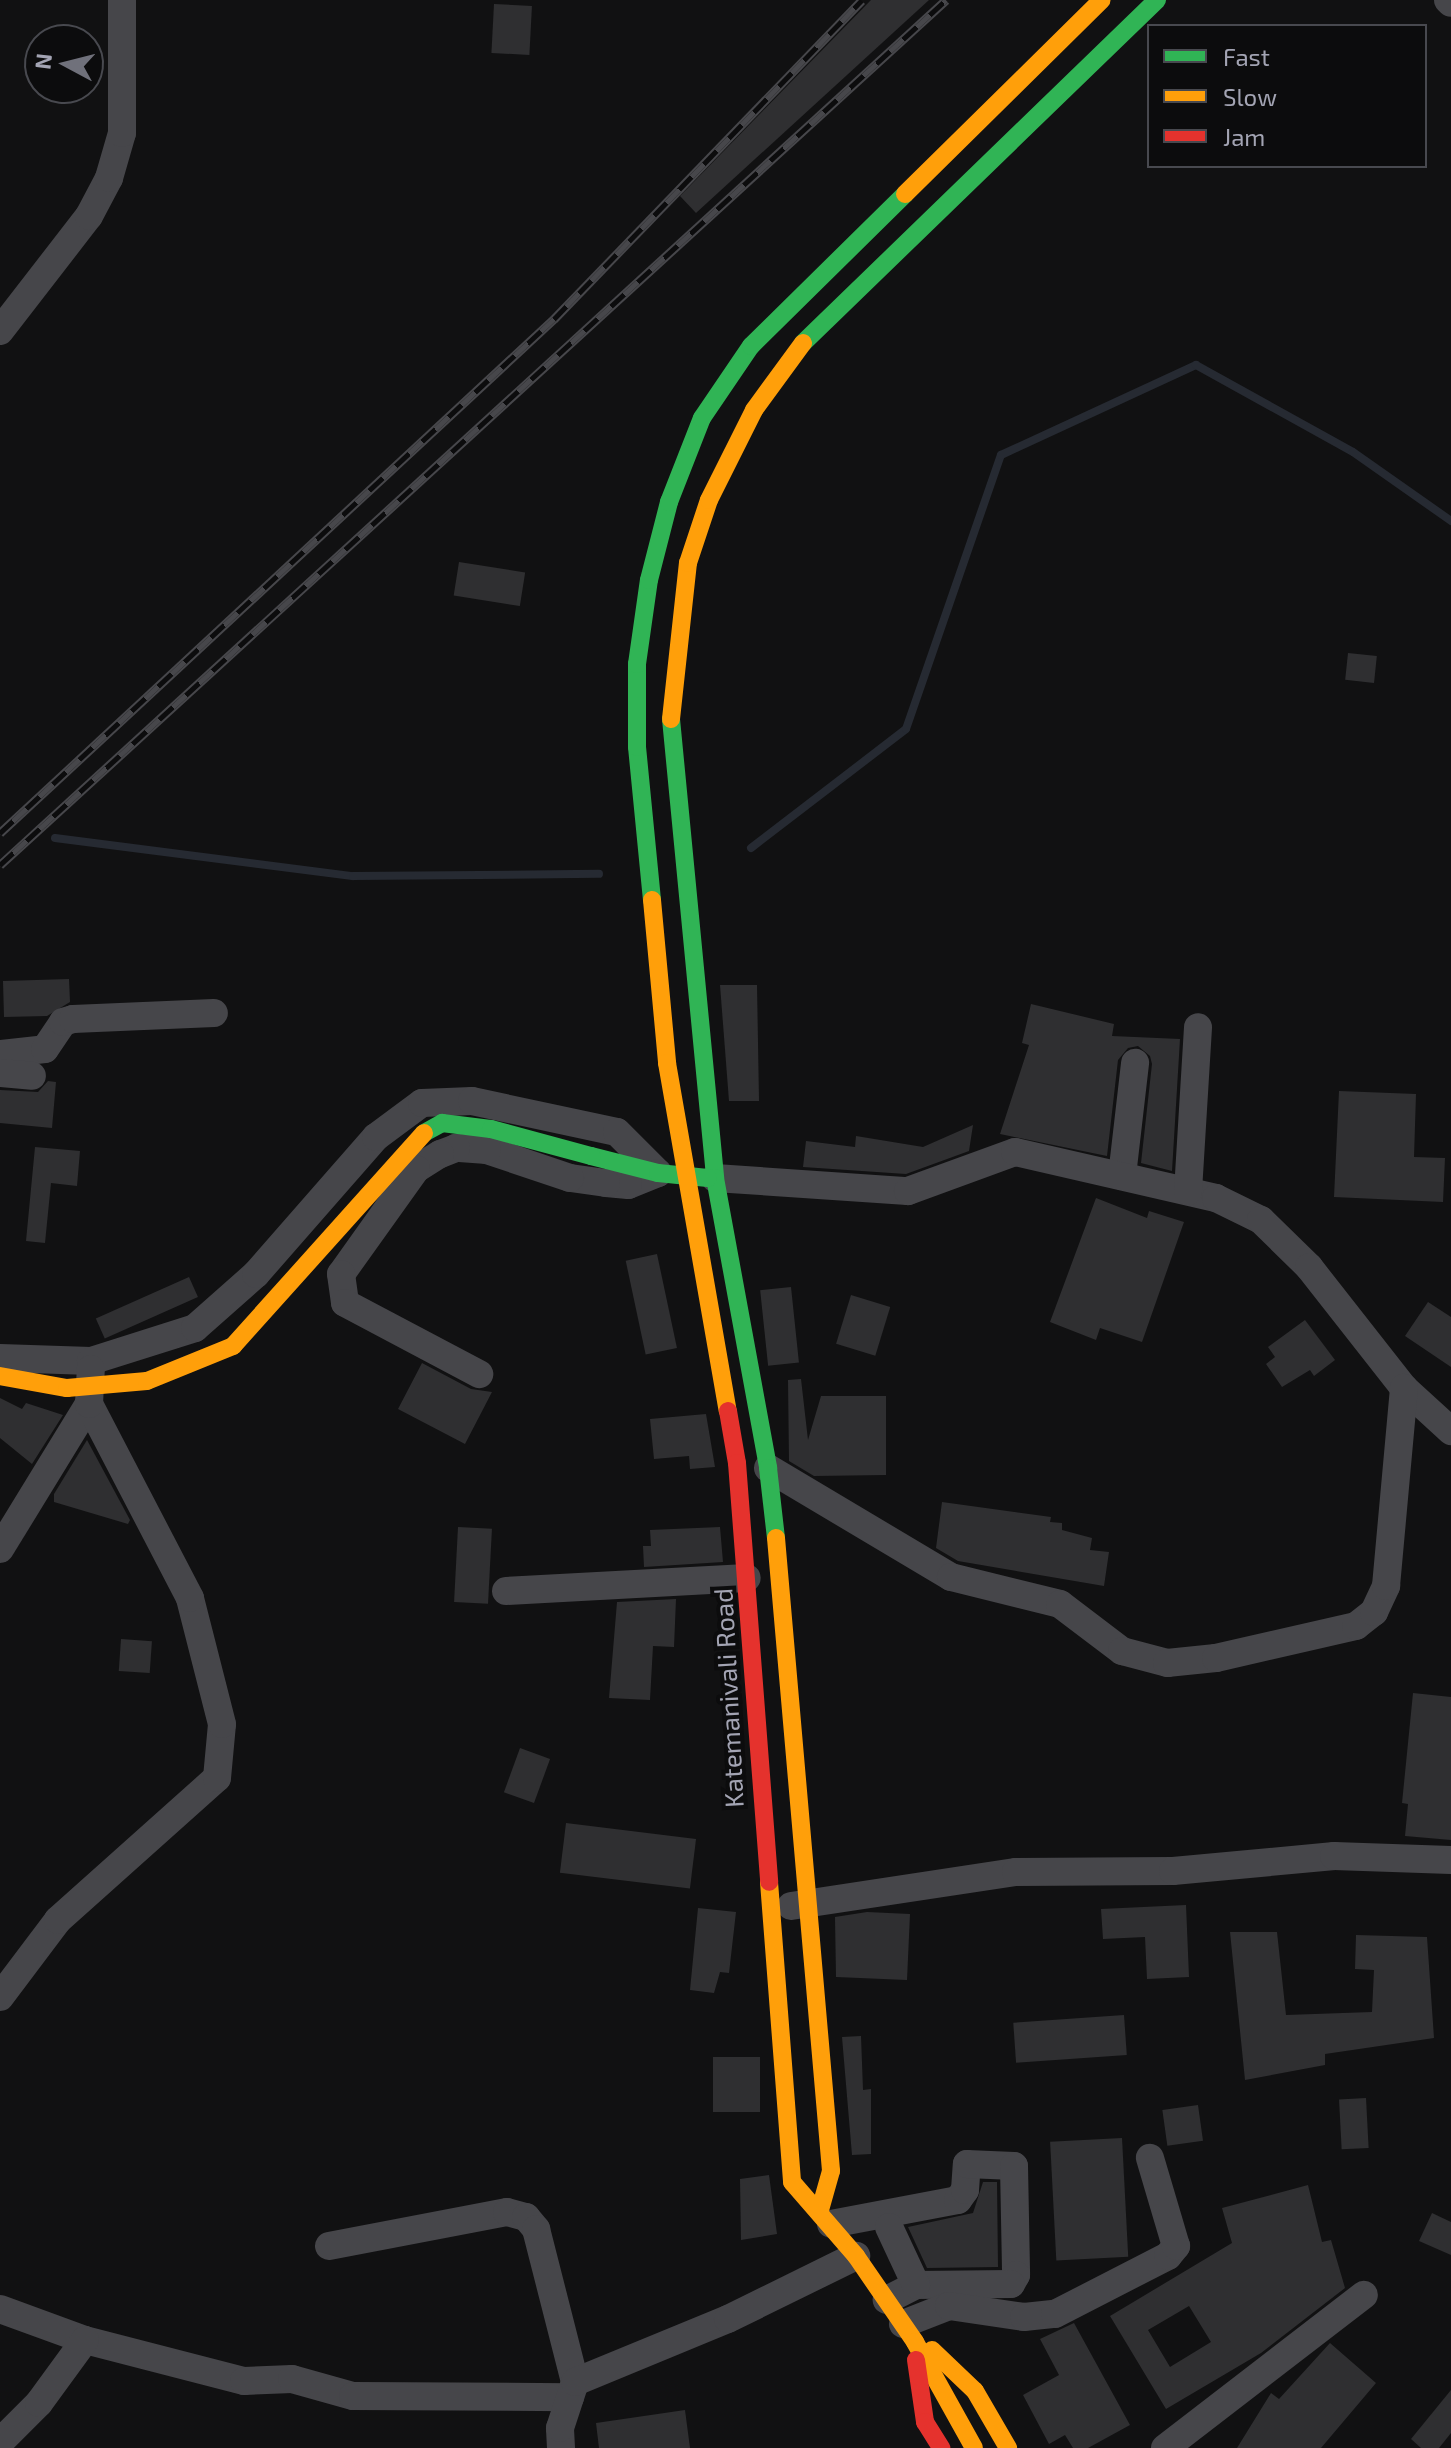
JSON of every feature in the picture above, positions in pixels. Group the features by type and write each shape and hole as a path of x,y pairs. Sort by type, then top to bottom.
{"main road":[{"name":"Katemanivali Road","path":"974,2448 887,2300 825,2217 792,2182 737,1463 671,1174 637,747 637,664 649,580 669,502 702,418 768,329 1102,0"},
{"path":"825,2217 831,2171 768,1468 715,1178 669,741 677,626 688,563 709,500 754,410 795,352 835,308 1157,0"},
{"path":"768,329 795,352"},
{"path":"652,915 686,909"},
{"path":"0,1376 67,1388 147,1381 233,1346 420,1136 442,1123 491,1129 671,1174 715,1178"},
{"path":"909,2333 925,2422 941,2448"},
{"path":"909,2333 944,2357 975,2391 1008,2448"}],"street":[{"path":"0,331 89,216 109,178 122,133 122,0"},
{"path":"0,1054 45,1049 63,1022 73,1019 214,1013"},
{"path":"1188,1191 1198,1027"},
{"path":"1122,1176 1135,1063"},
{"path":"0,1073 32,1076"},
{"path":"0,1358 91,1361 195,1328 256,1274 376,1137 422,1103 472,1101 617,1132 671,1174"},
{"path":"479,1374 345,1303 339,1290 341,1274 416,1169 456,1148 487,1150 591,1181 628,1185 671,1174"},
{"path":"715,1178 908,1191 1015,1152 1188,1191 1239,1207 1261,1220 1309,1267 1404,1388 1451,1431"},
{"path":"0,1549 89,1404 91,1361"},
{"path":"768,1468 951,1577 1060,1604 1122,1651 1167,1663 1216,1658 1356,1626 1374,1612 1386,1586 1404,1388"},
{"path":"0,1997 58,1920 217,1778 222,1724 190,1598 89,1404"},
{"path":"506,1591 747,1578"},
{"path":"769,1909 1016,1872 1173,1871 1334,1856 1451,1860"},
{"path":"887,2300 916,2285 973,2297 1024,2317 1055,2314 1174,2251 1150,2158"},
{"path":"825,2217 951,2202 962,2196 967,2164 1011,2163 1015,2281 937,2308 909,2333"},
{"path":"329,2246 507,2212 526,2217 536,2229 573,2389 560,2428 561,2448"},
{"path":"889,2227 916,2285"},
{"path":"0,2309 85,2340 244,2381 292,2379 353,2396 573,2389 728,2319 856,2256"},
{"path":"1165,2448 1364,2295"},
{"path":"0,2442 39,2403 85,2340"}],"building":[{"path":"871,0 929,0 696,213 680,196"},
{"path":"494,4 532,6 529,55 491,53"},
{"path":"459,562 525,572 520,606 454,596"},
{"path":"1348,653 1377,656 1374,683 1345,680"},
{"path":"69,979 70,1002 47,1016 4,1017 3,981"},
{"path":"720,985 757,985 759,1101 729,1101"},
{"path":"1031,1004 1114,1024 1112,1036 1180,1039 1172,1171 1141,1163 1152,1064 1150,1056 1138,1046 1128,1048 1118,1060 1107,1156 1000,1134 1029,1045 1022,1043"},
{"path":"48,1081 56,1082 52,1128 0,1123 0,1090 38,1092"},
{"path":"1339,1091 1416,1094 1414,1157 1445,1158 1443,1202 1334,1197"},
{"path":"973,1125 969,1151 906,1174 803,1167 806,1141 855,1147 856,1136 923,1147"},
{"path":"35,1147 80,1151 77,1186 51,1183 45,1243 26,1241"},
{"path":"1096,1198 1147,1218 1149,1211 1184,1222 1142,1342 1100,1328 1096,1340 1050,1322"},
{"path":"657,1254 677,1348 646,1355 626,1261"},
{"path":"189,1277 198,1297 105,1339 96,1318"},
{"path":"791,1287 799,1363 768,1366 760,1290"},
{"path":"851,1295 890,1307 875,1356 836,1344"},
{"path":"1428,1302 1451,1317 1451,1367 1405,1336"},
{"path":"1305,1320 1335,1360 1314,1376 1310,1370 1282,1387 1266,1364 1275,1357 1268,1347"},
{"path":"422,1363 471,1389 492,1392 465,1444 398,1409"},
{"path":"801,1379 808,1440 821,1396 886,1396 886,1475 814,1476 789,1461 788,1380"},
{"path":"0,1398 22,1409 26,1403 63,1415 32,1464 0,1438"},
{"path":"706,1414 715,1467 690,1469 689,1456 654,1459 650,1419"},
{"path":"87,1440 130,1520 128,1524 54,1502 54,1494"},
{"path":"942,1502 1051,1517 1050,1522 1062,1523 1062,1530 1092,1538 1090,1550 1109,1552 1104,1586 958,1561 936,1548"},
{"path":"458,1527 492,1529 488,1604 454,1602"},
{"path":"720,1527 723,1562 644,1567 643,1546 651,1546 650,1530"},
{"path":"676,1599 674,1647 653,1646 650,1700 609,1698 617,1602"},
{"path":"121,1639 152,1641 150,1673 119,1671"},
{"path":"1413,1693 1451,1697 1451,1840 1405,1836 1408,1804 1402,1803"},
{"path":"520,1748 550,1759 534,1803 504,1792"},
{"path":"566,1823 696,1839 690,1889 560,1873"},
{"path":"1186,1905 1189,1977 1147,1979 1145,1937 1103,1939 1101,1909"},
{"path":"698,1908 736,1912 729,1973 720,1972 714,1993 690,1990"},
{"path":"867,1912 910,1914 907,1980 836,1977 835,1917"},
{"path":"1230,1932 1277,1932 1286,2015 1372,2012 1374,1970 1355,1969 1356,1935 1427,1937 1434,2038 1325,2054 1325,2065 1245,2080"},
{"path":"1124,2015 1127,2055 1016,2063 1013,2023"},
{"path":"861,2036 863,2090 871,2089 871,2154 852,2155 842,2037"},
{"path":"713,2057 760,2057 760,2112 713,2112"},
{"path":"1366,2098 1369,2148 1342,2149 1339,2099"},
{"path":"1198,2105 1203,2141 1167,2146 1162,2110"},
{"path":"1122,2138 1128,2257 1056,2261 1050,2142"},
{"path":"769,2175 777,2234 741,2240 740,2179"},
{"path":"983,2182 997,2182 998,2267 927,2268 908,2227 973,2213"},
{"path":"1308,2185 1322,2242 1331,2240 1345,2288 1261,2353 1166,2409 1110,2316 1232,2243 1222,2208","holes":["1189,2306 1211,2342 1170,2367 1148,2330"]},
{"path":"1432,2213 1451,2222 1451,2255 1419,2241"},
{"path":"1074,2323 1130,2425 1088,2448 1073,2448 1065,2435 1049,2444 1023,2395 1059,2375 1040,2339"},
{"path":"1330,2343 1376,2383 1321,2448 1237,2448 1271,2393 1279,2399"},
{"path":"1451,2390 1451,2433 1439,2448 1421,2448 1411,2439"},
{"path":"685,2410 690,2448 599,2448 596,2423"}],"waterway":[{"path":"751,848 906,729 1001,455 1196,365 1353,452 1451,521"},
{"path":"55,838 353,876 599,874"}],"railway":[{"path":"0,833 554,319 862,0"},
{"path":"0,865 946,0"}],"traffic: fast":[{"path":"803,343 1157,0"},
{"path":"652,900 637,747 637,664 649,580 669,502 702,418 751,346 905,194"},
{"path":"671,719 715,1178 768,1468 776,1538"},
{"path":"424,1133 442,1123 491,1129 591,1156"},
{"path":"591,1156 658,1173 708,1178"}],"traffic: slow":[{"path":"905,194 1102,0"},
{"path":"671,719 688,563 709,500 754,410 803,343"},
{"path":"652,900 667,1063 728,1411"},
{"path":"0,1376 67,1388 147,1381 233,1346 424,1133"},
{"path":"776,1538 831,2171 820,2210"},
{"path":"769,1882 792,2182 856,2256 915,2342 974,2448"},
{"path":"932,2350 975,2391 1008,2448"}],"traffic: jam":[{"path":"728,1411 737,1463 769,1882"},
{"path":"916,2360 925,2422 941,2448"}]}
